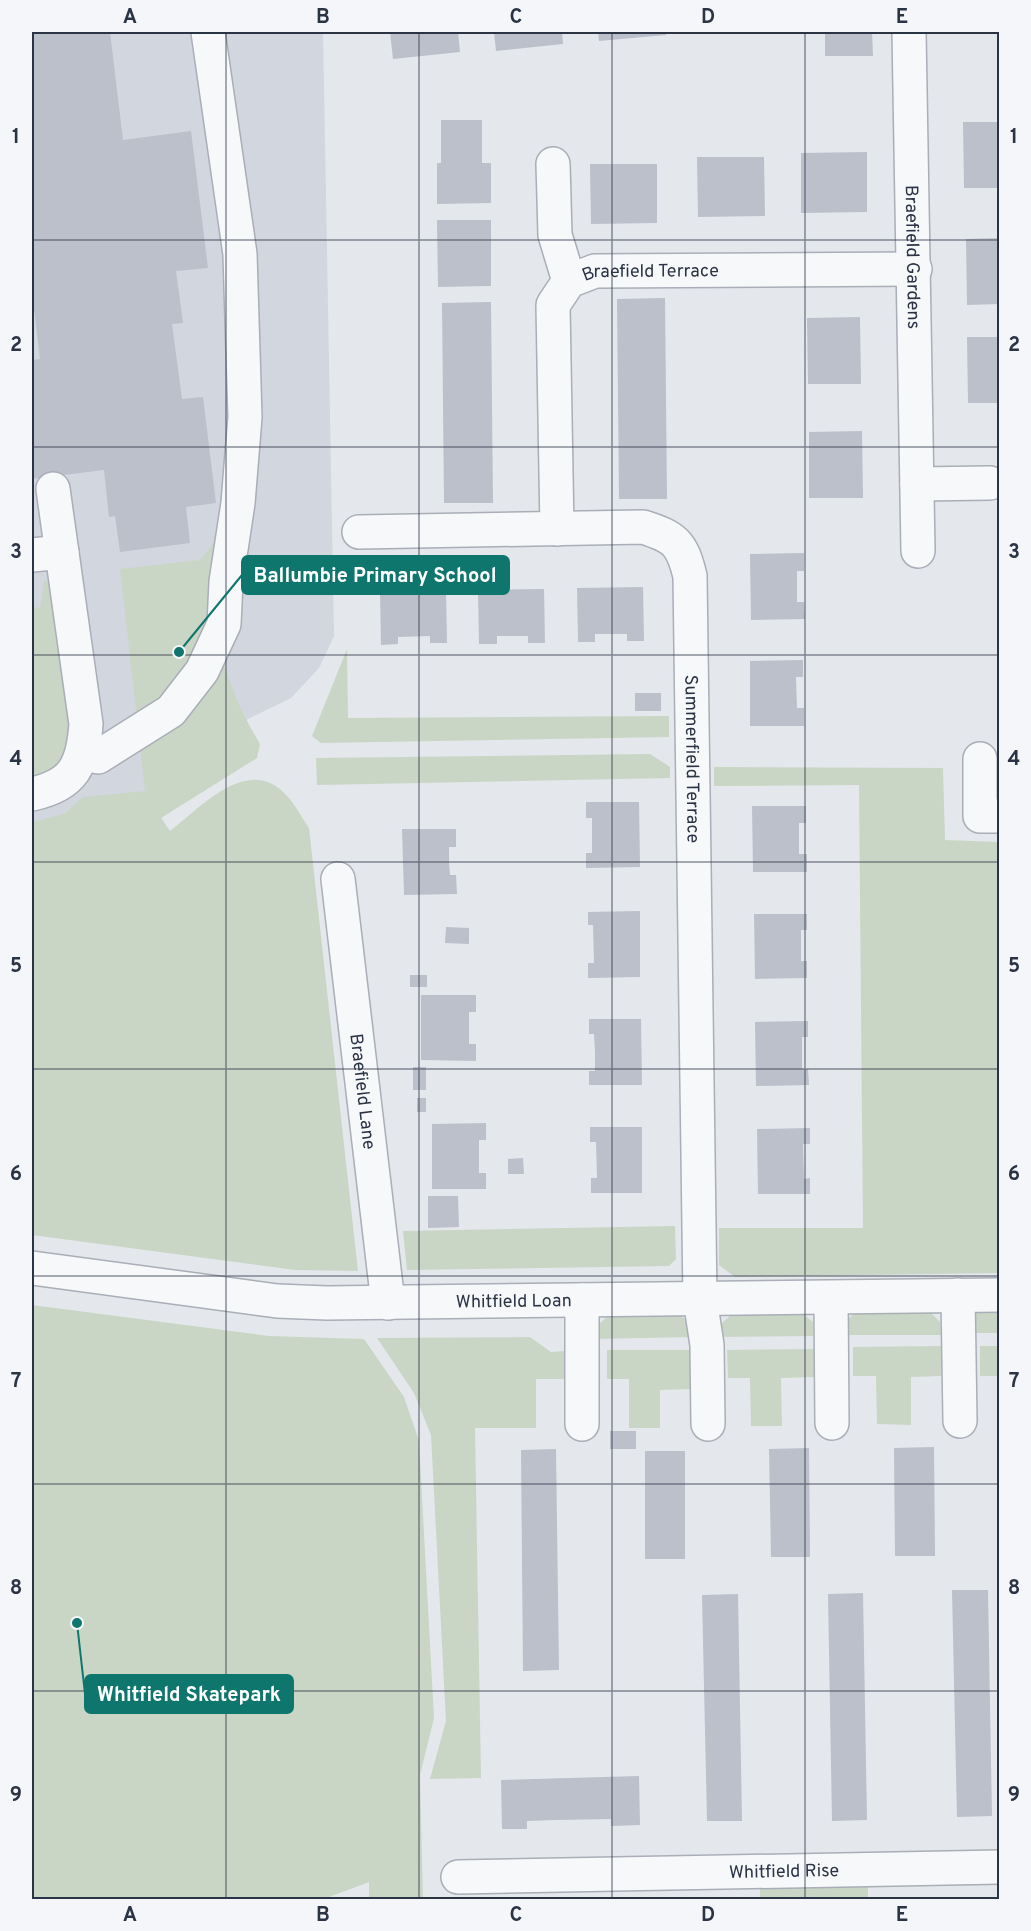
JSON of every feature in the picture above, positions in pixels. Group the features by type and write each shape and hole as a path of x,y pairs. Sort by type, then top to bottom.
{"street":[{"path":"84,753 99,757 171,711 202,671 224,624 226,582 238,503 245,417 240,254 208,32"},
{"name":"Braefield Gardens","path":"909,32 915,269 918,551"},
{"path":"553,164 555,234 569,281"},
{"name":"Braefield Terrace","path":"557,529 553,305 569,281 595,272 915,269"},
{"path":"917,484 990,483"},
{"path":"32,794 51,790 70,777 84,753 86,724 46,553 53,489"},
{"name":"Summerfield Terrace","path":"359,532 643,527 665,534 684,552 690,576 699,1299 706,1345 708,1424"},
{"path":"980,759 980,816 999,816"},
{"name":"Braefield Lane","path":"338,879 388,1303"},
{"name":"Whitfield Loan","path":"32,1268 277,1301 388,1303 999,1295"},
{"path":"958,1295 960,1421"},
{"path":"831,1298 832,1423"},
{"path":"582,1300 582,1424"},
{"name":"Whitfield Rise","path":"458,1877 567,1887 999,1867"}],"shaded area":[{"path":"32,32 323,32 334,636 319,668 291,698 246,720 161,818 166,825 32,1235"}],"green space":[{"path":"226,528 219,597 219,636 224,664 234,692 260,744 257,758 161,818 170,831 211,797 242,781 258,780 273,785 288,797 309,828 358,1271 295,1270 32,1235 32,822 64,814 83,797 145,791 120,569 200,560"},
{"path":"44,581 51,582 71,740 58,766 47,774 32,779 32,607 40,608"},
{"path":"347,649 348,718 669,716 669,737 321,743 312,736"},
{"path":"650,754 670,767 670,778 317,785 316,758"},
{"path":"714,767 943,768 945,840 999,842 999,1273 735,1277 719,1265 719,1228 863,1228 859,785 714,786"},
{"path":"675,1226 676,1259 669,1266 407,1270 403,1231"},
{"path":"32,1305 269,1336 364,1339 404,1397 419,1441 434,1718 420,1775 423,1899 369,1899 369,1882 321,1900 32,1899"},
{"path":"999,1311 999,1333 971,1333 971,1321 976,1312"},
{"path":"855,1312 930,1312 940,1322 941,1335 846,1335 846,1322"},
{"path":"802,1313 813,1322 813,1336 720,1337 722,1323 732,1314"},
{"path":"609,1315 680,1315 690,1323 691,1337 595,1339 598,1325"},
{"path":"530,1337 551,1352 565,1351 566,1379 536,1379 536,1428 475,1428 481,1778 430,1779 446,1721 431,1435 414,1393 377,1338"},
{"path":"941,1346 941,1376 911,1377 911,1425 877,1424 876,1376 853,1376 853,1347"},
{"path":"980,1346 999,1346 999,1376 980,1376"},
{"path":"815,1349 815,1377 781,1378 782,1426 751,1426 750,1378 728,1378 727,1350"},
{"path":"607,1350 692,1350 692,1389 660,1390 660,1428 629,1428 629,1379 607,1379"},
{"path":"868,1885 868,1899 760,1899 760,1887"}],"building":[{"path":"32,32 110,32 123,140 191,131 208,268 176,271 183,323 172,324 182,399 203,397 216,503 186,507 190,543 120,552 115,516 109,517 104,470 32,479 32,360 40,359 32,292"},
{"path":"390,32 458,32 460,52 393,59"},
{"path":"494,32 562,32 563,44 496,51"},
{"path":"598,32 666,32 666,35 599,41"},
{"path":"825,32 872,32 873,56 825,56"},
{"path":"441,120 482,120 482,163 491,163 491,203 437,204 437,163 441,163"},
{"path":"963,122 999,122 999,188 964,188"},
{"path":"867,152 867,212 801,213 801,153"},
{"path":"697,157 764,157 765,216 698,217"},
{"path":"590,164 657,164 657,223 591,224"},
{"path":"437,220 491,220 491,286 438,287"},
{"path":"999,238 999,304 967,305 966,239"},
{"path":"665,298 667,499 619,499 617,299"},
{"path":"491,302 493,503 444,503 442,303"},
{"path":"860,317 861,384 808,384 807,318"},
{"path":"967,337 999,337 999,403 968,403"},
{"path":"862,431 863,498 809,498 809,432"},
{"path":"804,553 804,571 797,571 797,602 804,602 805,619 751,620 750,554"},
{"path":"643,587 644,641 627,641 627,634 595,634 595,642 578,642 577,588"},
{"path":"446,589 447,643 430,643 430,636 398,637 398,644 381,645 380,590"},
{"path":"544,589 545,643 528,643 528,636 497,636 497,644 479,644 478,590"},
{"path":"803,660 803,677 796,677 797,708 804,708 804,726 750,726 750,661"},
{"path":"635,693 661,693 661,711 635,711"},
{"path":"586,802 639,802 640,867 586,868 586,853 592,853 592,818 586,818"},
{"path":"752,806 806,806 806,823 799,823 799,854 807,854 807,872 753,872"},
{"path":"402,829 456,829 456,847 449,847 449,862 450,875 456,875 457,894 404,895"},
{"path":"640,911 640,977 588,978 588,963 594,963 593,925 588,925 588,912"},
{"path":"754,914 807,914 807,930 801,930 801,961 807,961 807,978 755,979"},
{"path":"446,927 469,928 469,944 445,943"},
{"path":"410,975 427,975 427,987 410,987"},
{"path":"421,995 476,995 476,1012 469,1012 469,1044 476,1044 476,1061 421,1060"},
{"path":"589,1019 641,1019 642,1085 589,1085 589,1071 595,1071 595,1052 594,1034 589,1034"},
{"path":"808,1021 808,1037 802,1037 802,1069 808,1069 809,1085 756,1086 755,1022"},
{"path":"413,1067 426,1067 426,1090 413,1090"},
{"path":"417,1098 426,1098 426,1112 417,1112"},
{"path":"486,1123 486,1140 479,1140 479,1173 486,1173 486,1189 432,1189 432,1124"},
{"path":"590,1127 642,1127 642,1193 591,1193 591,1178 597,1178 596,1142 590,1142"},
{"path":"810,1128 810,1144 803,1144 804,1179 810,1178 810,1194 758,1194 757,1129"},
{"path":"523,1158 524,1174 508,1174 508,1159"},
{"path":"428,1196 458,1196 459,1227 428,1228"},
{"path":"610,1431 636,1431 636,1449 610,1449"},
{"path":"934,1447 935,1556 895,1556 894,1448"},
{"path":"809,1448 810,1557 771,1557 769,1449"},
{"path":"556,1449 559,1670 523,1671 521,1450"},
{"path":"645,1451 685,1451 685,1559 645,1559"},
{"path":"952,1590 988,1590 992,1816 957,1817"},
{"path":"863,1593 867,1820 832,1821 828,1594"},
{"path":"738,1594 742,1821 707,1821 702,1595"},
{"path":"639,1776 640,1825 611,1826 611,1819 555,1820 527,1821 527,1829 502,1829 501,1780"}],"place":[{"name":"Ballumbie Primary School","path":"179,652"},
{"name":"Whitfield Skatepark","path":"77,1623"}]}
